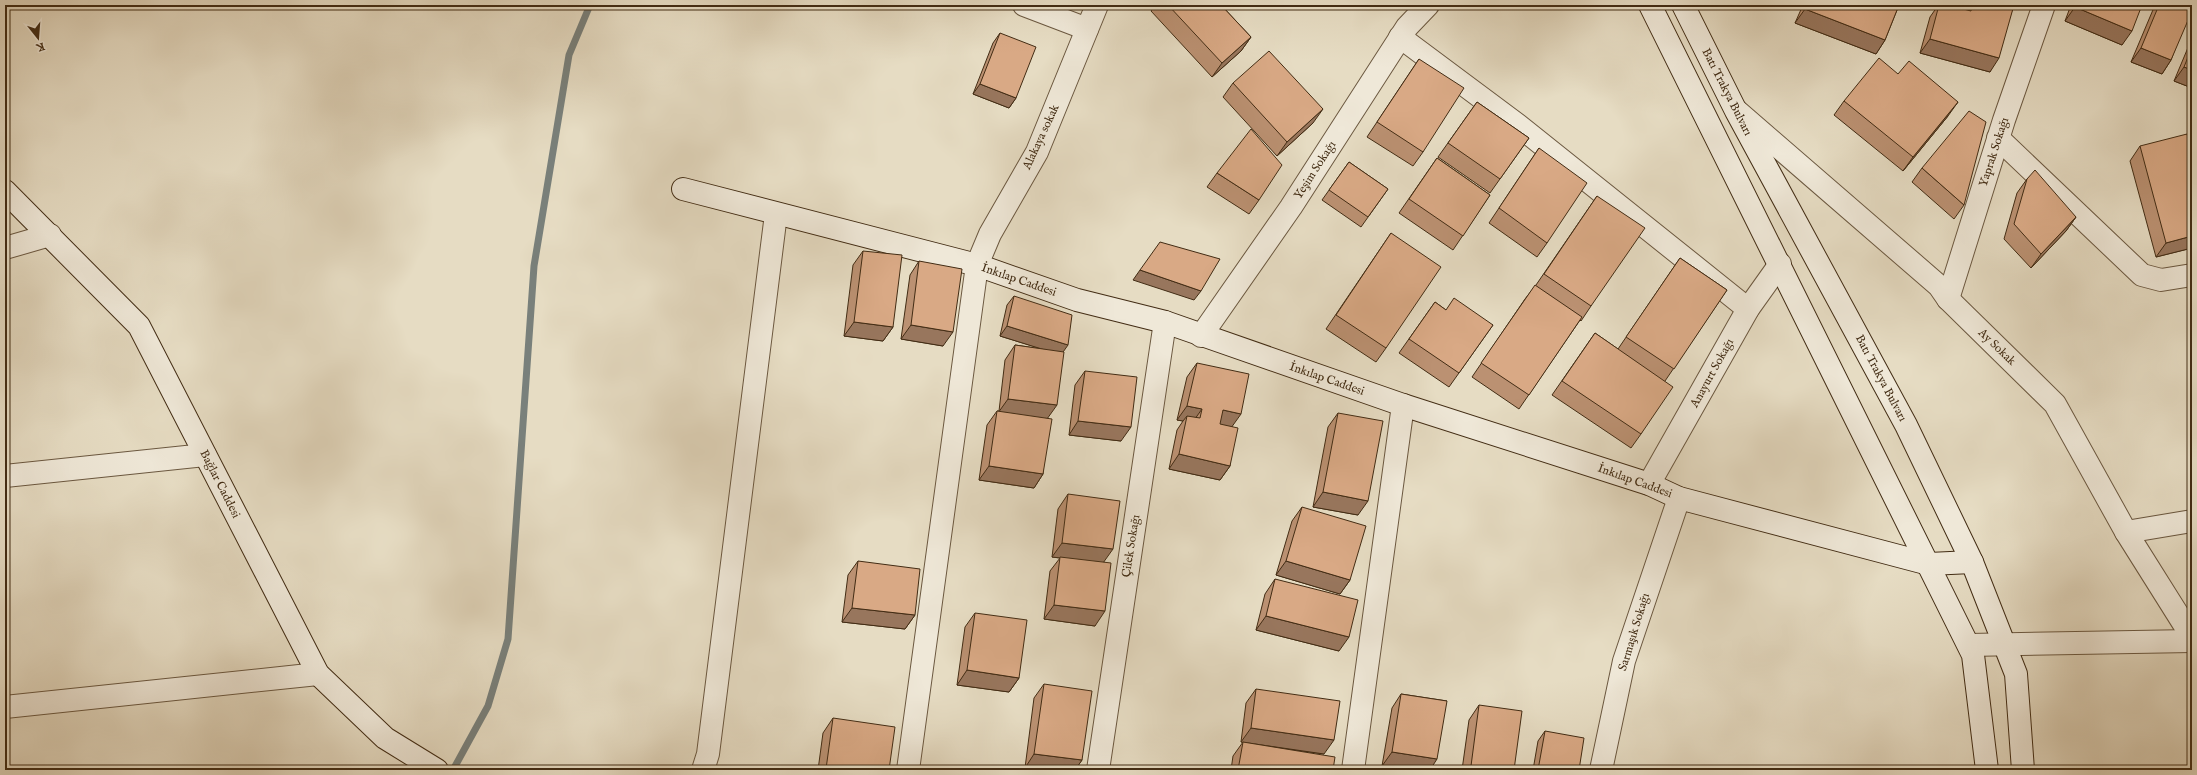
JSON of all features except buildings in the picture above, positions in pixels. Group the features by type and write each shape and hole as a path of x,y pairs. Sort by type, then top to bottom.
{"street":[{"path":"1024,5 1087,29"},
{"name":"Alakaya sokak","path":"908,770 977,265 990,234 1037,152 1097,5"},
{"name":"Yeşim Sokağı","path":"1201,336 1291,207 1407,26 1428,5"},
{"path":"1650,5 1969,645 1973,655 1987,770"},
{"name":"Batı Trakya Bulvarı","path":"1682,5 1736,111 1906,425 1972,562 2016,674 2023,770"},
{"name":"Yaprak Sokağı","path":"1948,299 1998,138 2044,5"},
{"path":"1400,37 1518,125 1748,309"},
{"name":"Ay Sokak","path":"1736,111 1939,286 1948,299 2055,404 2126,532 2192,637"},
{"path":"1998,138 2142,275 2161,280 2192,275"},
{"name":"İnkılap Caddesi","path":"683,189 977,265 1077,300 1165,322 1201,336 1403,405 1649,484 1679,498 1929,564 1972,562"},
{"name":"Bağlar Caddesi","path":"5,191 139,326 318,674 385,738 437,770"},
{"path":"704,770 708,754 776,214"},
{"path":"5,248 50,235"},
{"name":"Anayurt Sokağı","path":"1649,484 1748,309 1780,264"},
{"name":"Çilek Sokağı","path":"1098,770 1165,322"},
{"path":"1353,770 1403,405"},
{"path":"5,476 205,455"},
{"name":"Sarmaşık Sokağı","path":"1601,770 1624,660 1679,498"},
{"path":"2126,532 2192,521"},
{"path":"1969,645 2192,640"},
{"path":"5,707 318,674"}],"waterway":[{"path":"453,770 488,706 508,639 534,266 569,55 590,5"}]}
